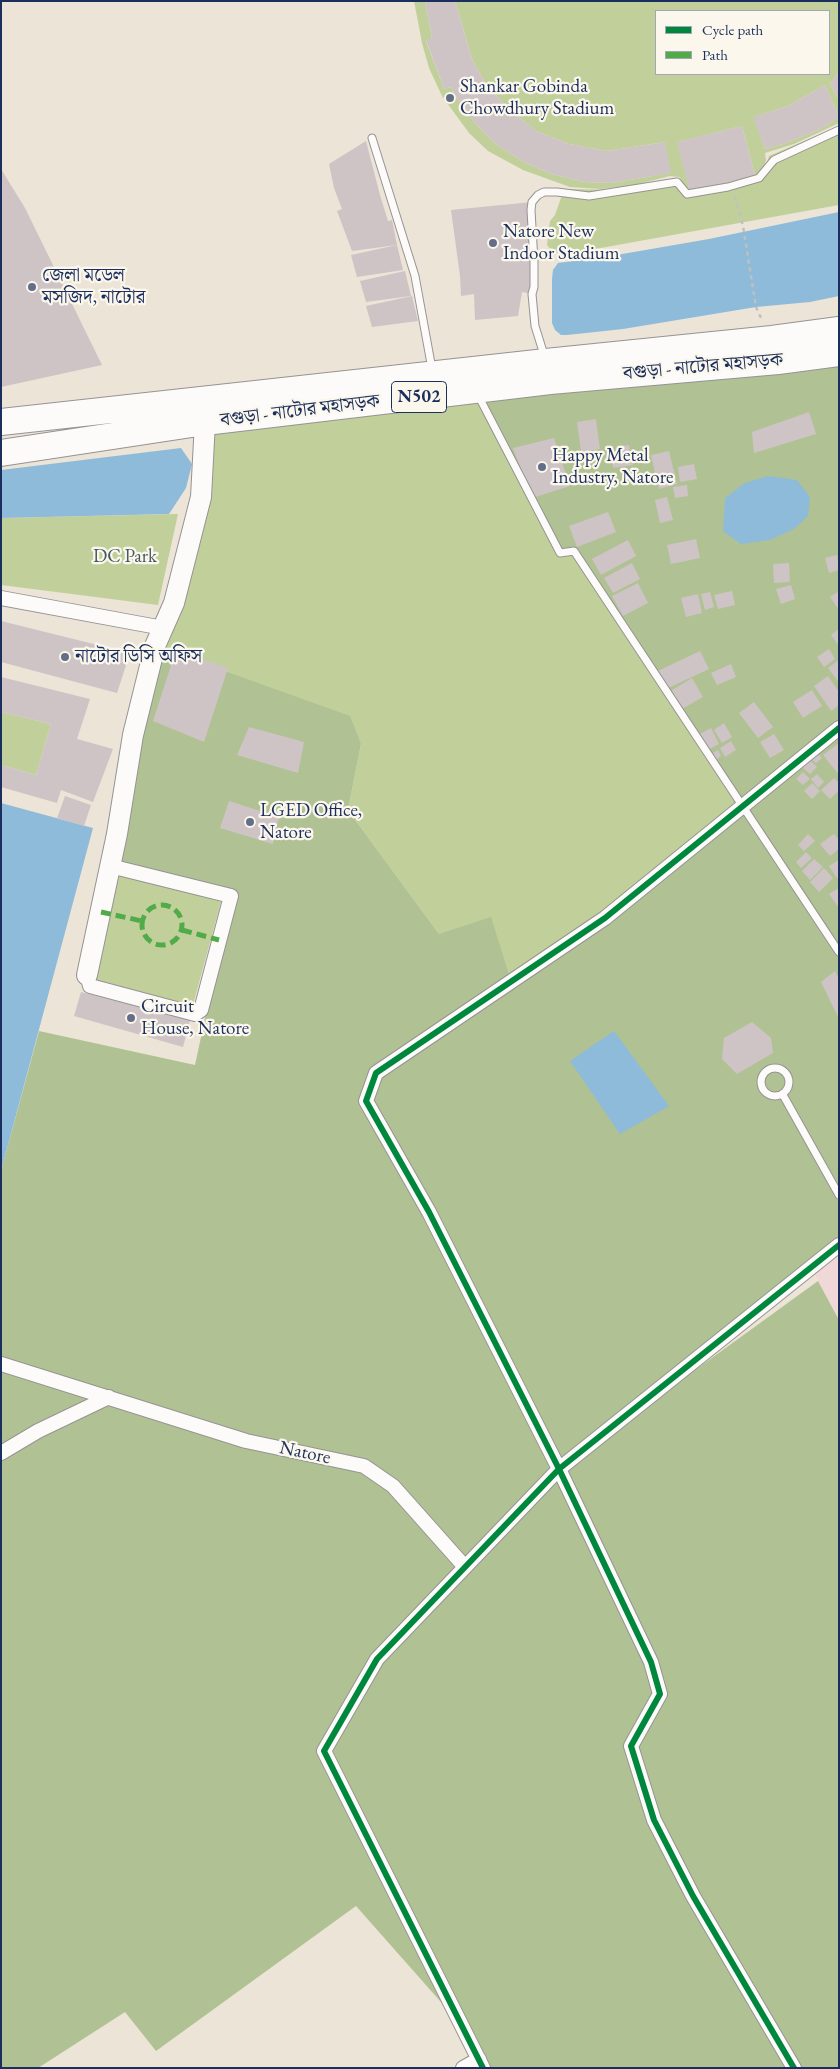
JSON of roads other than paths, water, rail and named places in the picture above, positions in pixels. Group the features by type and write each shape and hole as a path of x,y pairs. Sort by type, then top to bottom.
{"highway":[{"name":"বগুড়া - নাটোর মহাসড়ক","path":"1,422 208,410 476,390 548,371 839,330"},
{"name":"বগুড়া - নাটোর মহাসড়ক","path":"1,452 208,410 433,374 778,361 839,353"}],"street":[{"path":"110,866 231,896 201,1010 195,1014 90,986 87,976 110,866 133,735 155,646 174,603 201,497 208,410"},
{"path":"1,598 163,628"},
{"path":"794,2068 693,1896 654,1820 631,1746 660,1694 652,1662 559,1469 429,1212 366,1101 376,1073 605,918 839,728"},
{"path":"463,2068 481,2064 324,1751 377,1659 559,1469 839,1245"},
{"name":"Natore","path":"1,1364 246,1441 364,1466 393,1486 465,1567"},
{"path":"1,1453 38,1431 108,1397"}],"lane":[{"path":"548,371 535,326 532,294 534,287 534,262 531,210 532,202 538,195 544,192 557,192 589,196 677,182 687,194 732,186 759,178 774,160 839,130"},
{"path":"372,138 415,276 433,374"},
{"path":"476,390 560,553 574,551 839,952"},
{"path":"777,1068 786,1073 789,1087 783,1094 774,1097 762,1090 760,1081 768,1070 777,1068"},
{"path":"783,1094 839,1195"}],"water":[{"path":"839,212 839,296 810,302 756,307 623,329 567,335 561,335 555,330 552,323 552,279 553,270 558,263 709,239"},
{"path":"181,448 192,464 186,488 169,514 1,518 1,470"},
{"path":"768,476 797,480 810,497 808,516 794,529 770,540 741,544 723,531 725,498 745,483"},
{"path":"1,803 93,828 1,1171"},
{"path":"614,1031 669,1106 620,1134 570,1061"}],"place":[{"name":"Shankar Gobinda Chowdhury Stadium","path":"450,98"},
{"name":"Natore New Indoor Stadium","path":"493,243"},
{"name":"জেলা মডেল মসজিদ, নাটোর","path":"32,287"},
{"name":"Happy Metal Industry, Natore","path":"542,467"},
{"name":"নাটোর ডিসি অফিস","path":"65,657"},
{"name":"LGED Office, Natore","path":"250,822"},
{"name":"Circuit House, Natore","path":"131,1018"}],"park label":[{"name":"DC Park","path":"125,557"}]}
